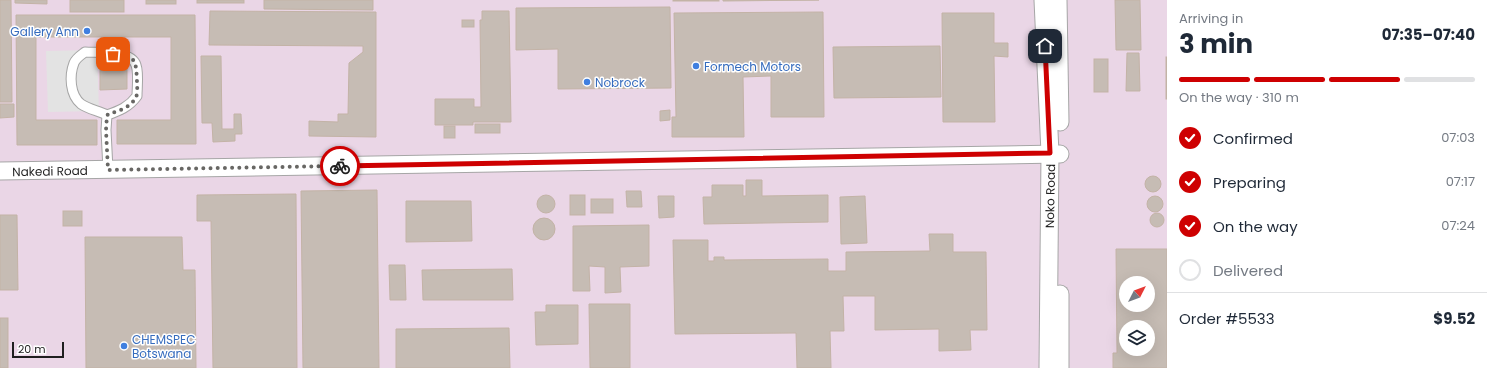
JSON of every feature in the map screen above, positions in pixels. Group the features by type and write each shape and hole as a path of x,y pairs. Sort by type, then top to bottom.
{"street":[{"name":"Noko Road","path":"1042,0 1055,154 1048,368"},
{"path":"1058,0 1055,154 1060,368"},
{"name":"Nakedi Road","path":"0,171 1055,154"}],"lane":[{"path":"85,52 126,55 132,58 136,66 137,96 123,109 107,115 82,104 73,96 71,80 74,63 79,56 85,52"},
{"path":"107,115 106,130 108,170"}],"shaded area":[{"path":"0,0 1167,0 1167,368 0,368"},
{"path":"97,50 99,111 48,112 46,51"}],"building":[{"path":"0,0 11,0 12,102 0,102"},
{"path":"15,0 47,0 47,4 15,3"},
{"path":"70,0 124,0 124,12 70,12"},
{"path":"146,0 176,0 176,4 146,4"},
{"path":"197,0 244,0 244,3 197,3"},
{"path":"264,0 373,0 373,10 264,9"},
{"path":"719,0 719,1 673,1"},
{"path":"723,0 819,0 723,1"},
{"path":"1115,0 1140,0 1141,50 1116,50"},
{"path":"670,7 671,88 558,89 558,49 516,50 516,8"},
{"path":"210,11 376,12 376,137 309,136 309,121 338,122 338,114 348,114 349,63 363,52 363,46 209,45"},
{"path":"482,11 509,11 511,122 473,122 473,125 435,125 435,99 474,99 474,107 481,107 480,20 482,20"},
{"path":"823,12 824,117 771,117 771,76 743,77 744,137 672,137 672,117 676,117 674,13"},
{"path":"942,13 994,13 994,43 1008,43 1008,57 994,56 995,122 943,122"},
{"path":"16,15 195,15 196,144 117,144 117,120 171,120 171,37 36,37 36,120 97,120 97,145 17,145"},
{"path":"462,20 474,20 474,27 462,27"},
{"path":"940,46 941,97 834,98 833,47"},
{"path":"1127,53 1139,53 1140,91 1126,91"},
{"path":"201,56 221,56 222,129 234,129 234,114 241,114 242,134 235,134 235,141 213,142 212,123 202,123"},
{"path":"1167,57 1167,99 1166,99"},
{"path":"1094,59 1108,59 1108,92 1094,92"},
{"path":"127,60 127,89 100,90 100,61"},
{"path":"0,104 14,104 14,117 0,118"},
{"path":"670,110 670,120 660,121 660,111"},
{"path":"475,124 500,124 500,133 475,133"},
{"path":"444,126 455,126 455,138 444,138"},
{"path":"1150,176 1156,176 1161,181 1159,190 1156,192 1150,192 1145,187 1145,181"},
{"path":"746,180 762,180 762,196 828,195 828,222 704,224 703,197 712,197 712,185 743,185 743,196 746,196"},
{"path":"377,190 379,368 303,368 301,191"},
{"path":"626,191 641,191 642,207 627,207"},
{"path":"296,194 297,368 213,368 211,221 197,221 197,195"},
{"path":"546,195 552,198 555,204 552,210 546,213 540,210 537,204 540,198"},
{"path":"570,195 585,195 585,215 570,215"},
{"path":"658,196 674,196 674,217 659,218"},
{"path":"865,196 867,243 841,244 840,197"},
{"path":"1152,196 1158,196 1163,201 1161,210 1158,212 1152,212 1147,207 1147,201"},
{"path":"591,199 613,199 613,213 591,213"},
{"path":"406,201 471,201 472,241 406,242"},
{"path":"63,211 82,211 82,226 63,226"},
{"path":"1157,213 1162,215 1164,220 1162,225 1157,227 1152,225 1150,220 1152,215"},
{"path":"0,215 17,215 18,290 0,290"},
{"path":"544,218 552,221 555,229 552,237 544,240 536,237 533,229 536,221"},
{"path":"649,225 649,266 620,267 621,292 605,293 605,267 589,266 590,291 573,291 573,226"},
{"path":"929,234 953,234 953,252 986,252 987,330 970,330 971,350 939,351 939,329 875,330 875,296 843,296 844,331 830,331 831,368 797,368 796,333 675,334 673,240 708,240 708,261 714,261 714,257 724,257 724,260 828,259 828,271 846,271 846,252 930,251"},
{"path":"85,237 182,237 183,270 195,270 196,368 86,368"},
{"path":"1116,249 1167,249 1167,368 1113,368 1113,353 1117,353"},
{"path":"389,265 405,265 406,300 390,300"},
{"path":"512,269 513,300 423,300 422,270"},
{"path":"589,304 630,304 630,368 590,368"},
{"path":"546,305 578,305 578,344 536,345 535,312 546,312"},
{"path":"0,318 8,318 8,368 0,368"},
{"path":"509,328 510,368 396,368 396,329"}],"way so far":[{"path":"113,54 126,55 132,58 136,66 137,96 123,109 107,115 106,151 108,170 340,166"}],"place":[{"name":"Gallery Ann","path":"87,31"},
{"name":"Formech Motors","path":"696,66"},
{"name":"Nobrock","path":"587,82"},
{"name":"CHEMSPEC Botswana","path":"124,346"}],"route":[{"path":"340,166 1050,153 1045,46"}]}
